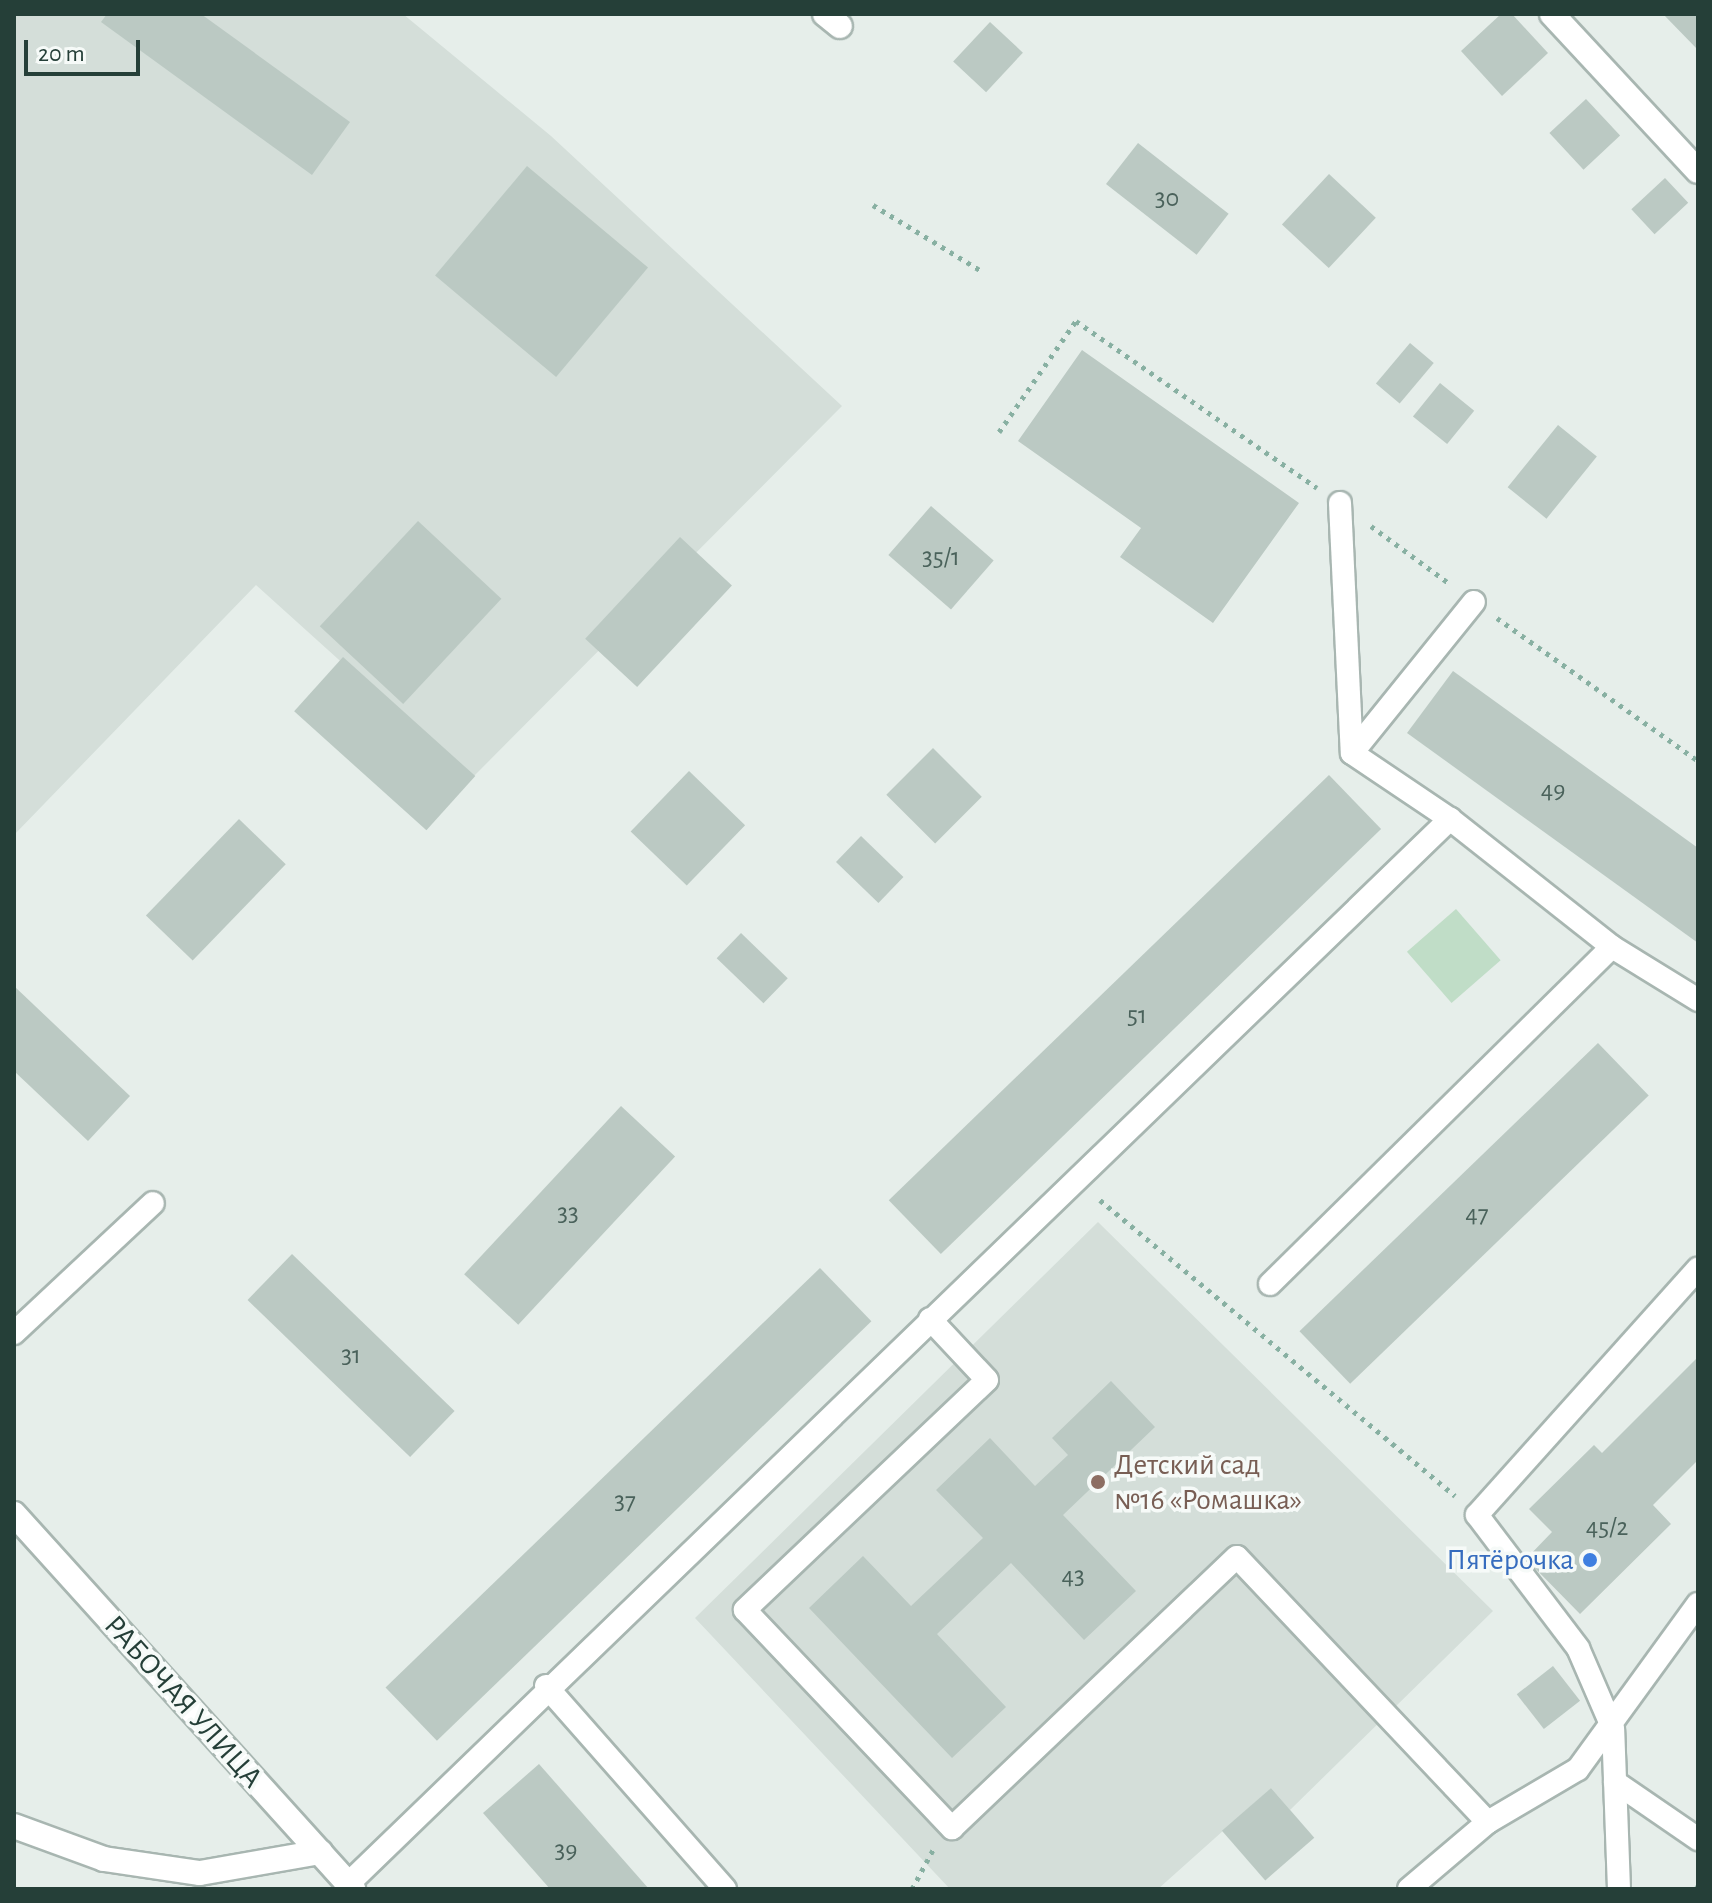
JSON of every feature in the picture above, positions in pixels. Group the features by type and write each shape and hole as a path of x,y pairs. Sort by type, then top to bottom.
{"street":[{"path":"1552,14 1698,171"},
{"name":"РАБОЧАЯ УЛИЦА","path":"14,1514 351,1886"},
{"path":"14,1826 104,1859 200,1873 320,1852"}],"lane":[{"path":"1340,503 1352,753"},
{"path":"1352,753 1474,602"},
{"path":"1352,753 1450,819 1612,947 1698,1000"},
{"path":"351,1886 546,1686 1450,819"},
{"path":"1270,1284 1612,947"},
{"path":"14,1333 153,1203"},
{"path":"1619,1889 1613,1729 1578,1648 1477,1515 1698,1269"},
{"path":"930,1319 987,1380 745,1610 952,1828 1237,1557 1488,1822"},
{"path":"1409,1889 1488,1822 1578,1769 1613,1729 1698,1604"},
{"path":"546,1686 725,1889"},
{"path":"1615,1782 1698,1839"}],"path":[{"path":"873,205 983,272"},
{"path":"1076,1180 1477,1515"},
{"path":"912,1889 952,1828"}],"shaded area":[{"path":"14,14 403,14 551,136 842,406 471,779 256,585 14,835"},
{"name":"Детский сад №16 «Ромашка»","path":"1098,1222 1493,1611 1290,1810 1271,1788 1158,1889 950,1889 695,1618"}],"green space":[{"path":"1456,909 1501,960 1452,1003 1407,952"}],"building":[{"path":"107,14 201,14 350,122 312,175 101,22"},
{"path":"1501,14 1512,14 1548,53 1502,96 1461,51"},
{"path":"1663,14 1698,14 1698,50"},
{"path":"990,22 1023,53 986,92 953,61"},
{"path":"1586,99 1620,136 1584,170 1549,133"},
{"path":"1138,143 1229,214 1197,255 1106,184"},
{"path":"527,166 648,268 556,377 435,276"},
{"path":"1329,174 1376,218 1329,268 1282,224"},
{"path":"1665,178 1688,203 1655,234 1631,209"},
{"path":"1410,343 1434,363 1400,404 1376,384"},
{"path":"1082,350 1299,503 1213,623 1120,557 1141,528 1018,441"},
{"path":"1440,383 1474,411 1447,444 1413,416"},
{"path":"1558,425 1597,456 1547,519 1508,487"},
{"path":"931,506 994,560 951,610 888,555"},
{"path":"418,521 501,599 403,704 320,626"},
{"path":"680,537 732,585 637,687 585,639"},
{"path":"343,657 475,776 426,830 294,711"},
{"path":"1453,671 1698,848 1698,943 1407,733"},
{"path":"933,748 982,797 935,843 886,795"},
{"path":"689,771 745,825 687,886 631,831"},
{"path":"1329,775 1381,829 941,1254 889,1200"},
{"path":"239,819 286,864 193,961 146,915"},
{"path":"861,836 903,877 878,903 836,862"},
{"path":"741,933 788,978 763,1003 717,958"},
{"path":"14,986 130,1096 88,1141 14,1071"},
{"path":"1598,1043 1649,1096 1350,1384 1299,1331"},
{"path":"621,1106 675,1156 518,1325 464,1274"},
{"path":"292,1254 455,1411 410,1457 248,1300"},
{"path":"820,1268 871,1321 437,1741 386,1688"},
{"path":"1698,1357 1698,1460 1653,1505 1671,1524 1580,1614 1526,1559 1552,1532 1529,1509 1594,1445 1602,1453"},
{"path":"1111,1381 1155,1427 1063,1515 1136,1591 1084,1640 1011,1563 937,1634 1006,1707 952,1758 809,1608 863,1556 911,1606 983,1538 936,1490 990,1438 1035,1486 1068,1455 1052,1438"},
{"path":"1553,1666 1580,1701 1544,1729 1517,1694"},
{"path":"539,1764 649,1889 550,1889 483,1813"},
{"path":"1271,1788 1314,1838 1265,1880 1222,1831"}],"place":[{"name":"Детский сад №16 «Ромашка»","path":"1098,1482"},
{"name":"Пятёрочка","path":"1590,1560"}]}
